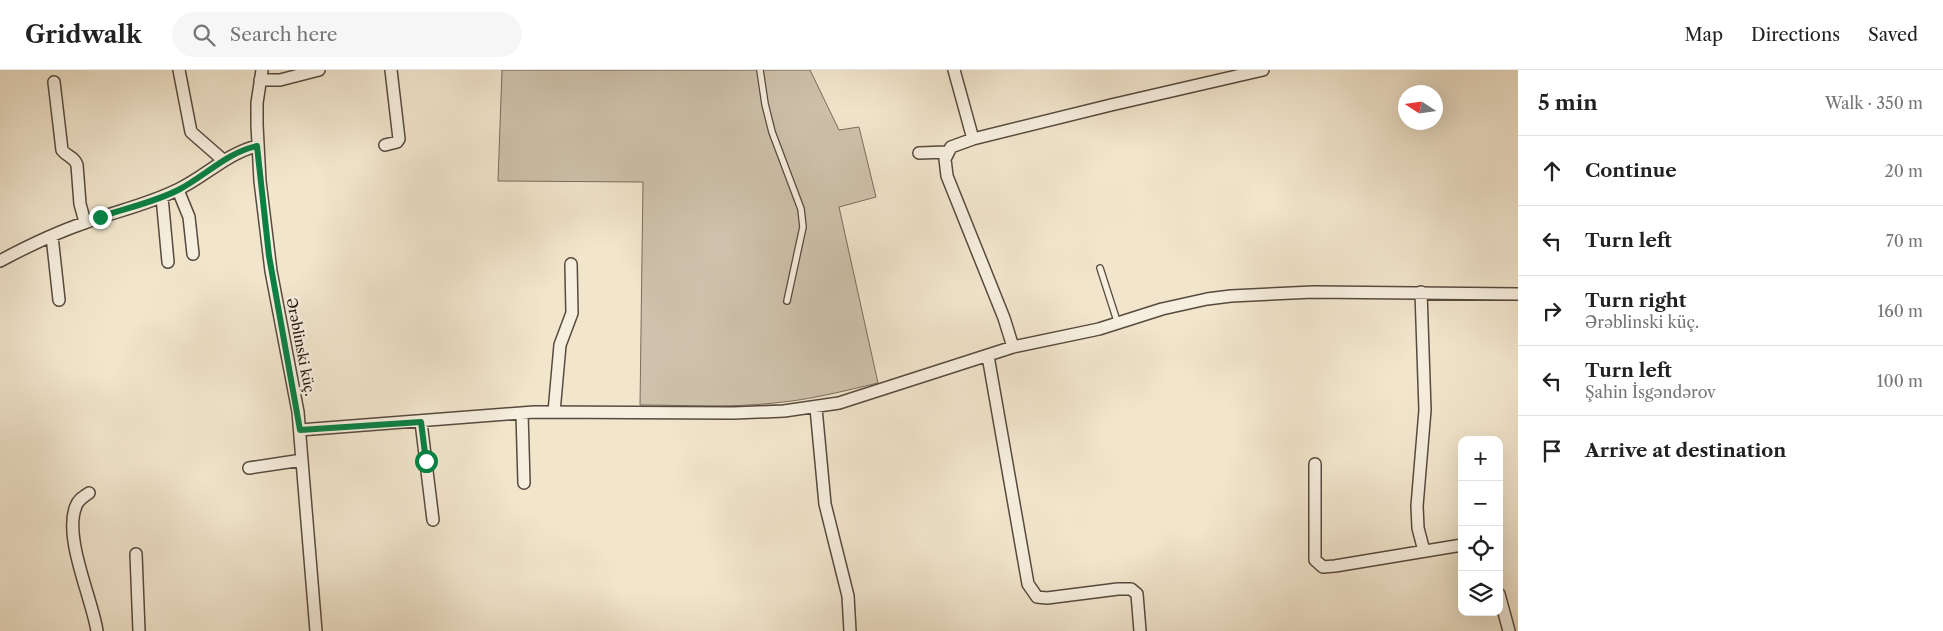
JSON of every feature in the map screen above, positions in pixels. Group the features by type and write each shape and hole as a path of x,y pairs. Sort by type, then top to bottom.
{"street":[{"path":"179,70 191,132 223,160"},
{"path":"261,75 280,80 318,70"},
{"path":"385,145 397,142 400,139 391,70"},
{"path":"954,70 972,139"},
{"path":"919,153 947,152 956,144 972,139 1263,70"},
{"name":"Ərəblinski küç.","path":"261,75 257,146 268,249 300,430 316,631"},
{"path":"54,82 62,150 64,154 71,156 77,165 80,204 85,222"},
{"path":"1,258 85,222 178,190 202,176 223,160 247,148 257,146"},
{"path":"947,152 945,167 947,176 1014,347"},
{"path":"178,190 189,217 193,254"},
{"path":"162,197 168,262"},
{"path":"52,236 58,300"},
{"path":"554,412 560,345 572,313 571,264"},
{"path":"300,430 421,422 522,412 758,413 816,408 863,396 1014,347 1118,324 1177,305 1231,296 1313,292 1518,294"},
{"path":"1421,292 1425,410 1417,506 1418,528 1424,551"},
{"path":"988,356 1028,584 1037,597 1047,598 1118,588 1131,589 1136,594 1140,631"},
{"path":"816,408 825,504 848,596 850,631"},
{"path":"522,412 524,483"},
{"path":"421,422 433,520"},
{"path":"250,468 302,460"},
{"path":"1315,464 1315,560 1322,567 1458,546"},
{"path":"89,493 79,500 75,507 73,531 77,556 97,631"},
{"path":"136,554 139,631"},
{"path":"1503,609 1509,631"}],"lane":[{"path":"760,70 765,104 772,132 801,209 803,227 787,301"},
{"path":"1100,268 1118,324"}],"shaded area":[{"path":"502,70 810,70 839,130 859,127 876,197 839,207 878,383 787,402 757,405 640,405 643,182 498,181"}],"route":[{"path":"100,217 178,190 202,176 223,160 247,148 257,146 266,241 300,430 421,422 426,461"}]}
